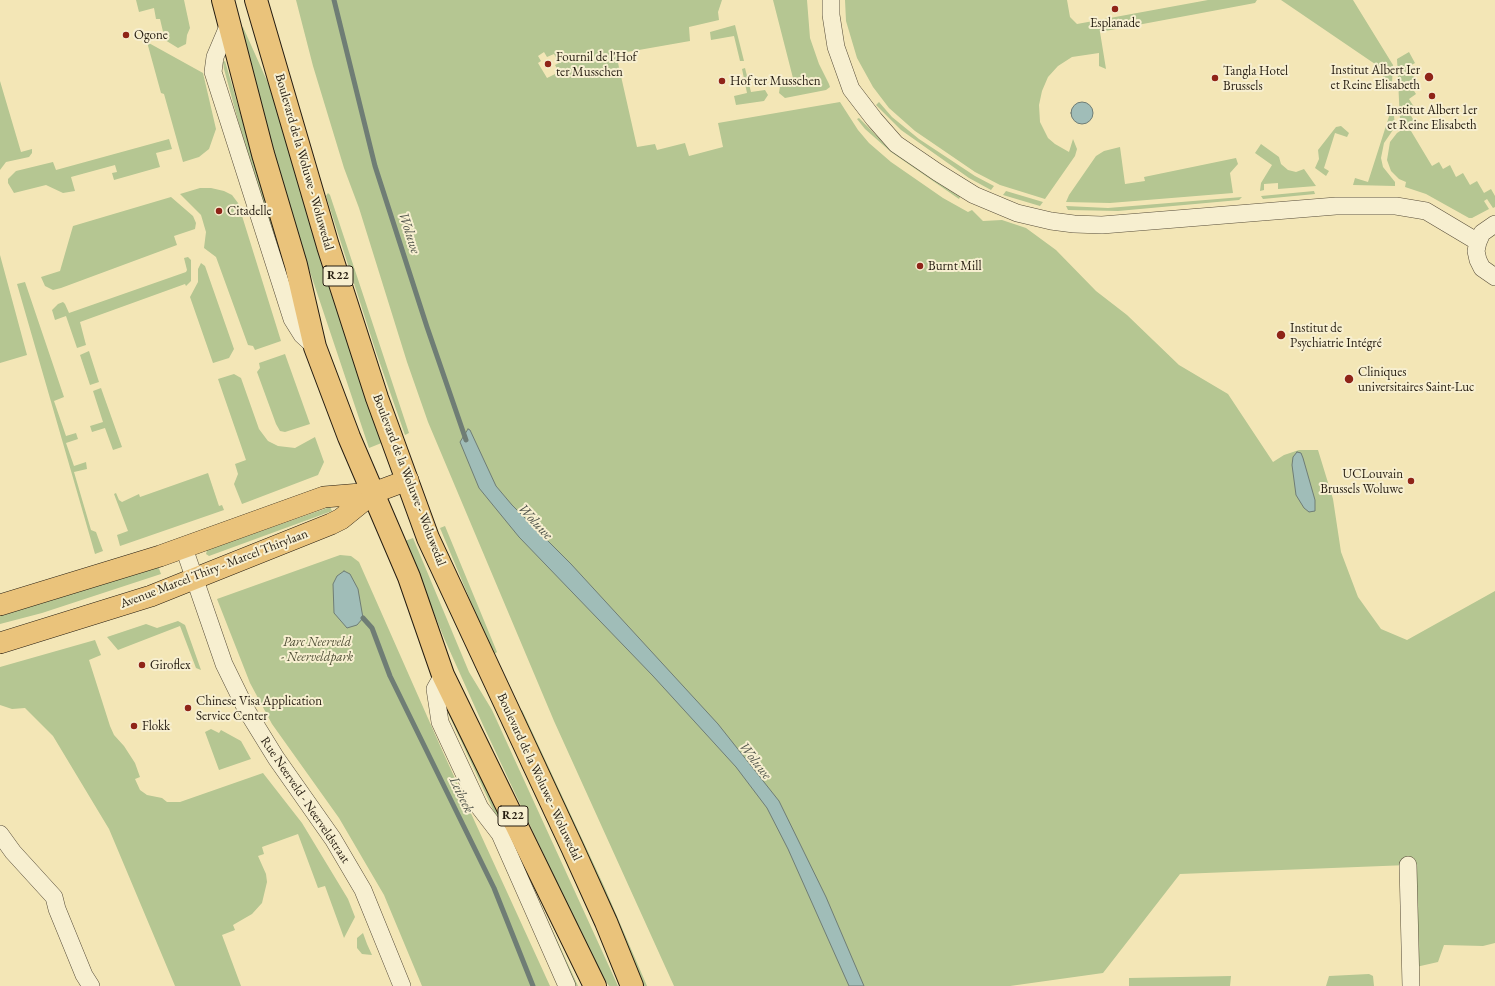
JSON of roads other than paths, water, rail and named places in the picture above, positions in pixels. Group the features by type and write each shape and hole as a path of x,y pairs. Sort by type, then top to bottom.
{"highway":[{"name":"R22","path":"223,0 264,154 296,265 315,347 349,437 409,577 443,675 595,986"},
{"name":"Boulevard de la Woluwe - Woluwedal","path":"256,0 328,246 378,398 428,538 606,922 632,986"}],"main road":[{"name":"Avenue Marcel Thiry - Marcel Thirylaan","path":"0,605 118,570 324,498 373,493 408,480"},
{"name":"Avenue Marcel Thiry - Marcel Thirylaan","path":"0,643 151,596 194,577 331,524 341,519 373,493"}],"street":[{"path":"831,0 831,15 836,47 852,89 874,119 896,144 936,172 974,195 1017,213 1059,222 1102,225 1336,206 1396,206 1426,212 1478,242"},
{"path":"1495,224 1482,233 1476,251 1482,268 1495,277"},
{"name":"Rue Neerveld - Neerveldstraat","path":"184,548 224,664 247,711 276,758 333,839 363,890 402,986"},
{"path":"443,675 435,689 440,722 480,808 500,834 567,986"},
{"path":"0,834 54,902 84,975 91,986"},
{"path":"1408,865 1412,986"}],"water":[{"path":"1082,102 1090,105 1093,113 1090,121 1082,124 1074,121 1071,113 1074,105"},
{"path":"468,429 470,430 496,486 512,505 571,564 718,724 779,801 826,897 864,986 849,986 788,849 767,808 736,767 653,676 519,537 479,488 460,442"},
{"path":"1297,452 1301,453 1303,458 1315,500 1315,511 1309,512 1304,508 1296,495 1292,465 1293,457"},
{"path":"344,571 350,574 358,589 363,618 357,625 347,628 334,613 333,584 337,576"}],"waterway":[{"name":"Woluwe","path":"334,0 375,166 427,327 466,440"},
{"name":"Leibeek","path":"363,618 372,628 390,676 494,888 533,986"}],"place":[{"name":"Esplanade","path":"1115,9"},
{"name":"Ogone","path":"126,35"},
{"name":"Fournil de l'Hof ter Musschen","path":"548,64"},
{"name":"Institut Albert Ier et Reine Elisabeth","path":"1429,77"},
{"name":"Tangla Hotel Brussels","path":"1215,78"},
{"name":"Hof ter Musschen","path":"722,81"},
{"name":"Institut Albert 1er et Reine Elisabeth","path":"1432,96"},
{"name":"Citadelle","path":"219,211"},
{"name":"Burnt Mill","path":"920,266"},
{"name":"Institut de Psychiatrie Intégré","path":"1281,335"},
{"name":"Cliniques universitaires Saint-Luc","path":"1349,379"},
{"name":"UCLouvain Brussels Woluwe","path":"1411,481"},
{"name":"Giroflex","path":"142,665"},
{"name":"Chinese Visa Application Service Center","path":"188,708"},
{"name":"Flokk","path":"134,726"}],"park label":[{"name":"Parc Neerveld - Neerveldpark","path":"317,650"}]}
